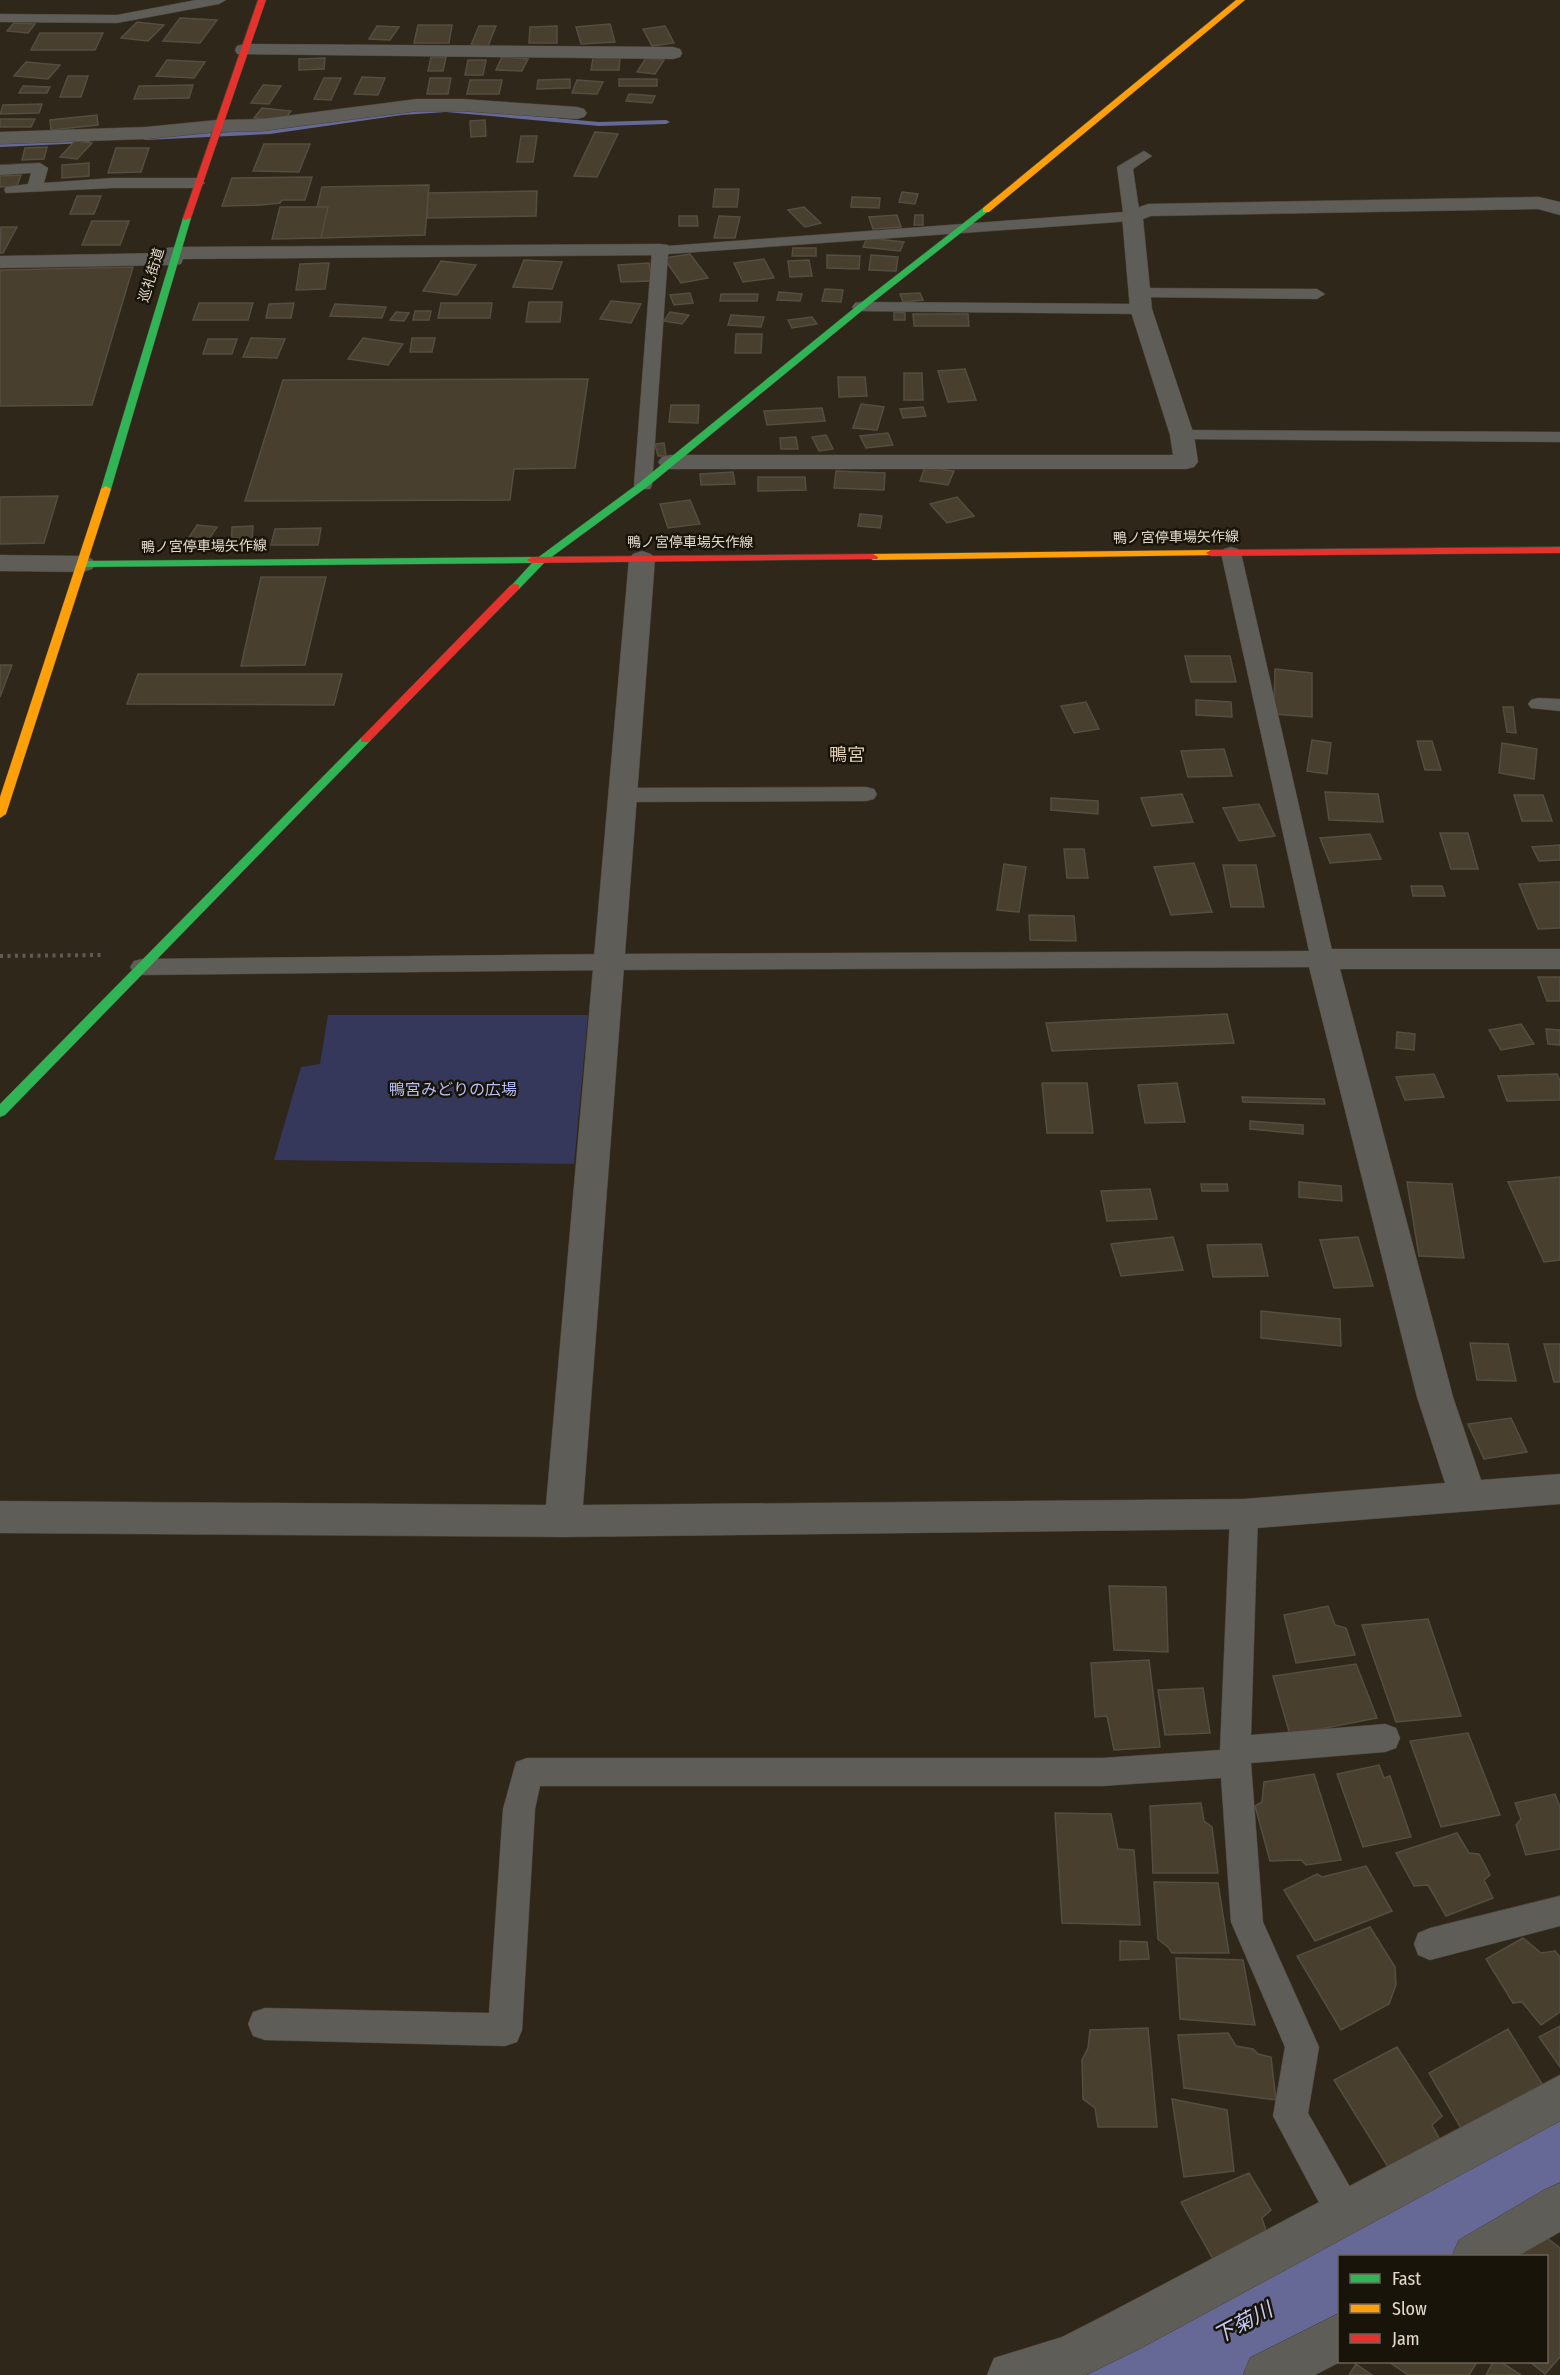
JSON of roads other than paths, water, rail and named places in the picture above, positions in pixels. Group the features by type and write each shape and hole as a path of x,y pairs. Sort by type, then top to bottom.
{"street":[{"name":"巡礼街道","path":"83,564 197,183 262,0"},
{"path":"0,1112 542,559 643,485 966,226 1242,0"},
{"path":"244,50 673,53"},
{"path":"0,138 146,133 217,126 261,125 417,105 462,105 577,113"},
{"path":"670,462 1186,462 1182,435 1141,301 1132,216 1148,210 1172,209 1539,204 1560,209"},
{"path":"0,262 174,256 660,250"},
{"name":"鴨ノ宮停車場矢作線","path":"83,564 1560,550"},
{"path":"563,1521 642,559"},
{"path":"0,563 83,564 0,814"},
{"path":"1468,1496 1435,1397 1322,958 1560,959"},
{"path":"0,1517 563,1521 1244,1514 1560,1489"},
{"path":"1011,2375 1070,2367 1560,2097"},
{"path":"1477,2255 1560,2206"},
{"path":"1267,2375 1338,2337"}],"lane":[{"path":"0,18 117,19 219,0"},
{"path":"643,485 660,250 966,226 1132,216 1125,167 1144,156"},
{"path":"0,170 40,168 35,188"},
{"path":"12,190 113,183 197,183"},
{"path":"861,308 1317,294"},
{"path":"1182,435 1560,437"},
{"path":"148,961 609,962 1322,958 1231,553"},
{"path":"1538,705 1560,705"},
{"path":"622,795 866,794"},
{"path":"1244,1514 1236,1757 1247,1922 1302,2048 1290,2116 1345,2214"},
{"path":"265,2024 505,2030 519,1809 527,1772 1102,1772 1385,1738"},
{"path":"1430,1944 1560,1911"}],"waterway":[{"path":"145,138 270,132 402,113 446,110 599,124 666,122"},
{"path":"0,145 87,141"},
{"name":"下菊川","path":"1369,2255 1560,2152"},
{"name":"下菊川","path":"1146,2375 1338,2272"}],"district":[{"name":"鴨宮","path":"847,755"}],"park label":[{"name":"鴨宮みどりの広場","path":"453,1089"}]}
